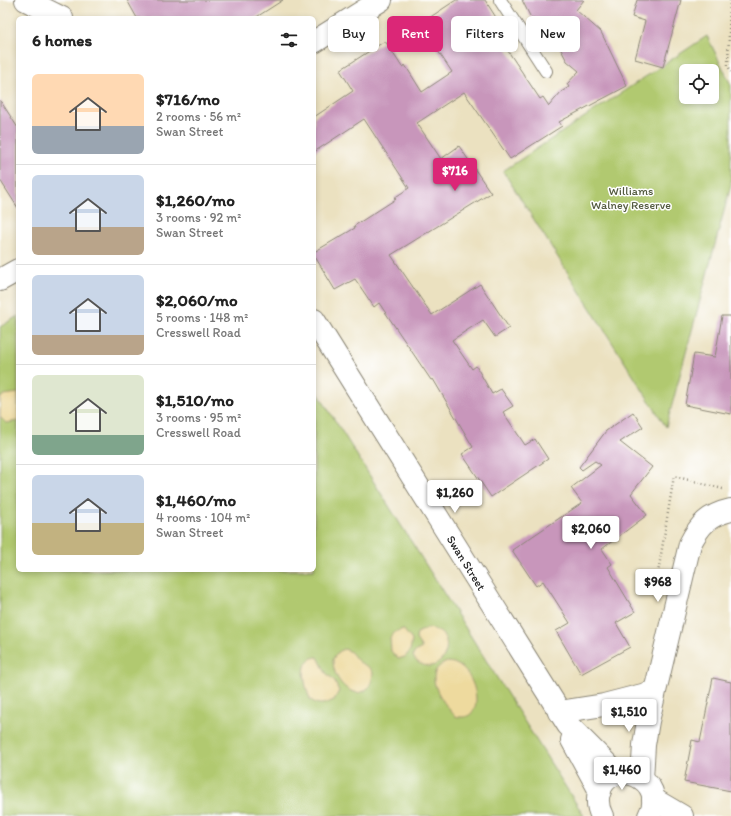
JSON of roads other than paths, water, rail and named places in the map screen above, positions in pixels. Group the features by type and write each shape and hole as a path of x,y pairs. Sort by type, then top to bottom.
{"street":[{"path":"26,0 58,16"},
{"path":"316,41 381,0"},
{"path":"0,280 16,271"},
{"name":"Swan Street","path":"316,323 563,718 571,738 600,792"},
{"path":"642,779 644,745 654,692 690,544 698,528 716,514 731,510"},
{"path":"563,718 654,692"},
{"name":"Swan Street","path":"563,718 612,769 621,773"},
{"path":"602,816 598,807 600,792 608,780 621,773 636,775 650,788 651,808 682,816"}],"lane":[{"path":"500,0 546,71"}],"park label":[{"name":"Williams Walney Reserve","path":"631,198"}]}
